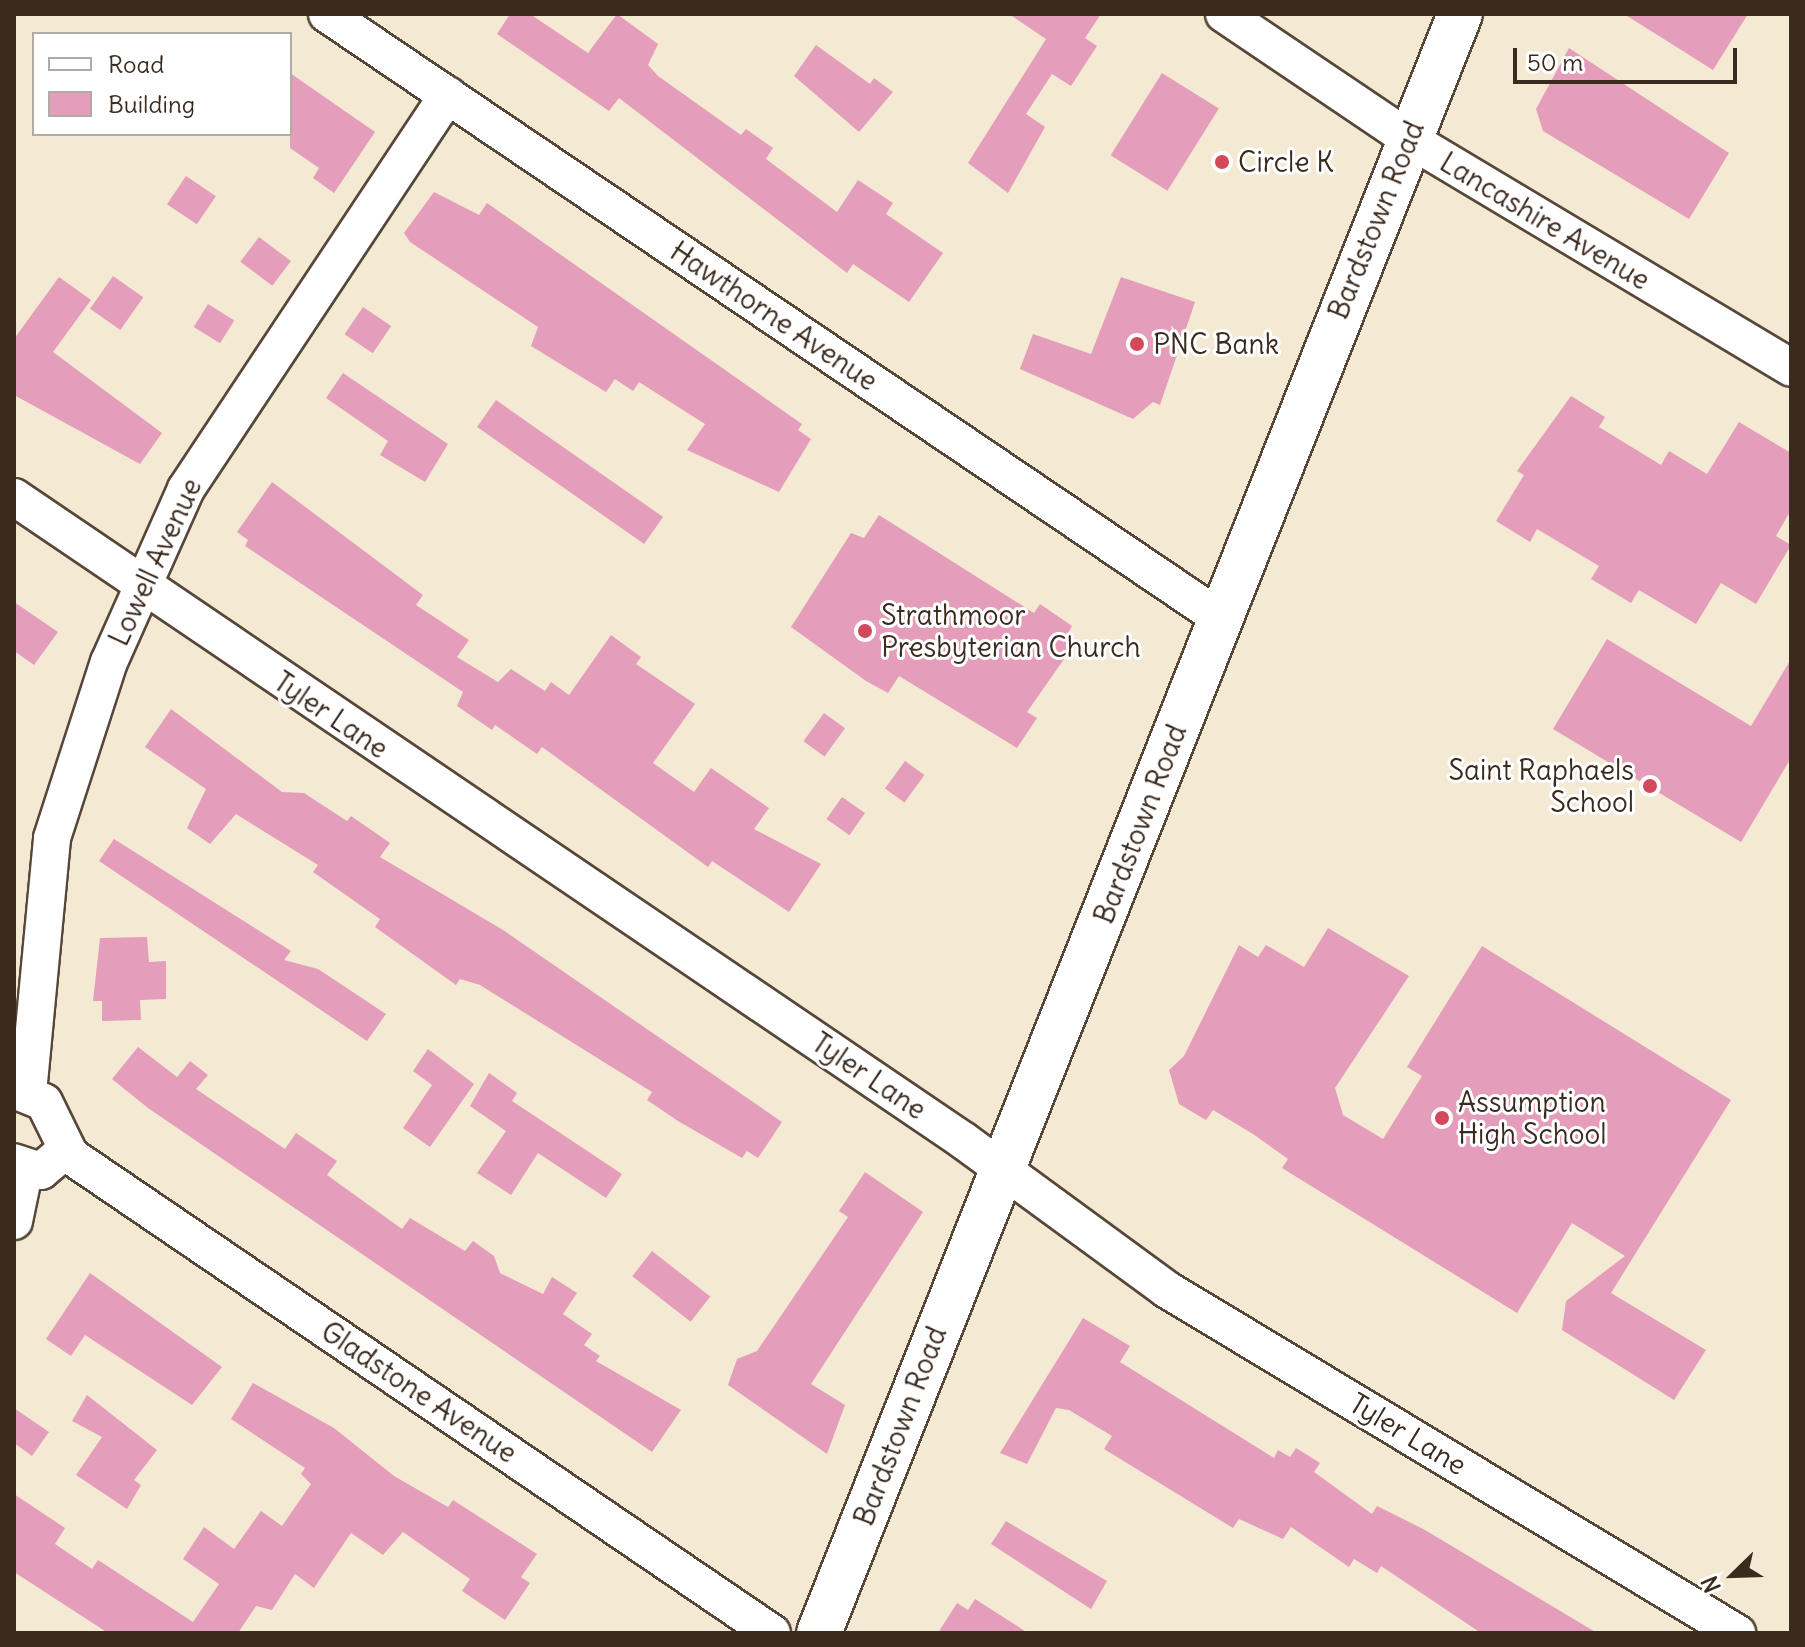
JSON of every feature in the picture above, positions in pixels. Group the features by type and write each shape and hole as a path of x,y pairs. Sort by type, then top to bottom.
{"main road":[{"name":"Bardstown Road","path":"819,1633 1460,14"}],"street":[{"name":"Hawthorne Avenue","path":"327,14 1220,618"},
{"name":"Lancashire Avenue","path":"1224,14 1409,139 1791,368"},
{"name":"Lowell Avenue","path":"21,1092 52,838 68,774 140,587 186,489 253,380 448,95"},
{"name":"Tyler Lane","path":"14,497 140,587 1002,1170 1166,1289 1737,1633"},
{"path":"14,1221 20,1165 51,1168 65,1152 57,1117 21,1092"},
{"name":"Gladstone Avenue","path":"65,1152 772,1633"}],"building":[{"path":"510,14 530,14 588,53 617,14 658,44 648,65 658,76 741,135 746,129 773,148 766,159 837,212 858,180 893,203 886,214 943,253 909,302 853,264 847,273 619,98 609,111 497,34"},
{"path":"1009,14 1101,14 1085,38 1097,46 1071,86 1052,74 1026,114 1045,127 1008,193 968,163 1046,39"},
{"path":"1624,14 1748,14 1713,70"},
{"path":"816,45 870,84 874,78 893,92 859,132 794,76"},
{"path":"1569,48 1729,153 1689,219 1543,131 1536,109"},
{"path":"1162,73 1219,109 1167,191 1111,155"},
{"path":"292,74 375,132 334,193 313,178 319,168 290,148"},
{"path":"186,176 216,196 197,224 167,204"},
{"path":"434,192 479,215 487,203 802,424 798,430 811,439 779,492 687,450 705,424 639,382 633,391 615,379 606,392 531,346 538,327 410,242 404,233"},
{"path":"259,237 291,261 272,286 240,262"},
{"path":"113,276 143,297 120,330 90,309"},
{"path":"59,277 91,300 53,352 162,433 140,464 14,395 14,339"},
{"name":"PNC Bank","path":"1121,277 1195,302 1160,405 1153,402 1133,419 1020,369 1033,334 1091,354"},
{"path":"208,304 234,320 220,343 194,327"},
{"path":"363,307 391,326 373,353 345,334"},
{"path":"343,373 448,444 425,482 380,455 388,441 326,398"},
{"path":"1571,396 1605,417 1599,427 1661,465 1669,451 1707,474 1739,422 1791,453 1791,510 1776,536 1791,545 1756,604 1721,583 1696,624 1639,590 1631,603 1591,579 1599,566 1537,529 1530,542 1496,521 1524,475 1517,471"},
{"path":"496,400 663,517 644,544 477,427"},
{"path":"272,482 423,595 416,605 469,640 457,657 498,682 511,669 545,691 551,682 569,695 611,635 641,657 636,664 695,704 653,763 694,792 711,768 769,808 754,829 821,864 789,912 712,861 708,867 542,747 537,754 495,725 492,730 457,706 463,692 245,546 248,540 237,532"},
{"name":"Strathmoor Presbyterian Church","path":"879,515 1034,613 1040,604 1072,626 1067,635 1076,642 1027,712 1037,718 1017,748 899,676 888,693 866,681 791,627 851,533 864,538"},
{"path":"14,602 58,632 34,665 14,651"},
{"name":"Saint Raphaels School","path":"1607,639 1751,726 1791,659 1791,758 1741,842 1553,729"},
{"path":"171,709 282,792 304,793 347,821 351,816 390,843 380,857 503,930 782,1122 758,1158 747,1151 742,1158 678,1121 647,1100 652,1092 480,985 460,979 456,985 375,927 380,919 313,872 318,865 236,814 210,844 187,828 206,789 145,747"},
{"path":"824,713 845,728 824,757 803,741"},
{"path":"905,761 924,775 904,803 885,789"},
{"path":"842,797 865,813 849,835 827,819"},
{"path":"114,839 291,951 284,960 318,969 386,1014 367,1041 99,861"},
{"path":"1328,928 1409,976 1335,1088 1343,1115 1383,1139 1422,1076 1407,1067 1482,946 1731,1100 1611,1293 1706,1350 1674,1400 1562,1330 1566,1301 1625,1256 1572,1223 1517,1313 1282,1168 1288,1159 1253,1134 1213,1110 1206,1120 1179,1104 1169,1070 1184,1056 1239,945 1258,957 1266,945 1304,967"},
{"path":"147,937 149,962 166,961 166,999 140,1000 141,1020 102,1021 102,1001 93,1001 100,938"},
{"path":"138,1047 177,1077 190,1061 208,1075 196,1089 285,1149 296,1133 337,1161 327,1175 402,1229 410,1218 465,1251 473,1241 494,1256 500,1273 543,1294 552,1277 577,1293 563,1314 592,1334 584,1345 600,1356 596,1361 681,1410 652,1452 148,1108 112,1079"},
{"path":"428,1049 474,1084 430,1147 403,1128 432,1085 413,1071"},
{"path":"489,1073 517,1093 512,1101 622,1174 606,1198 538,1153 511,1195 477,1173 506,1131 470,1106"},
{"path":"865,1172 923,1212 811,1384 845,1405 827,1454 728,1385 737,1359 757,1351 848,1217 839,1211"},
{"path":"652,1251 710,1297 691,1322 632,1276"},
{"path":"90,1273 222,1367 192,1405 85,1335 71,1356 46,1339"},
{"path":"1083,1318 1130,1346 1120,1362 1274,1458 1278,1450 1290,1457 1296,1448 1320,1463 1314,1472 1372,1514 1377,1506 1425,1530 1597,1633 1481,1633 1381,1566 1377,1573 1354,1559 1349,1567 1291,1527 1283,1539 1239,1519 1233,1528 1104,1449 1112,1436 1069,1410 1056,1408 1027,1464 1000,1453"},
{"path":"253,1383 334,1428 394,1476 448,1507 453,1500 537,1554 521,1577 530,1583 505,1620 462,1591 470,1579 403,1532 383,1555 351,1533 314,1588 295,1574 272,1610 256,1606 238,1633 108,1633 14,1572 14,1494 65,1528 55,1544 92,1569 98,1560 193,1622 219,1584 183,1559 204,1527 234,1549 261,1511 282,1526 311,1484 301,1474 305,1468 231,1419"},
{"path":"87,1395 157,1450 134,1480 141,1485 127,1509 76,1475 102,1437 72,1421"},
{"path":"14,1408 49,1432 32,1456 14,1443"},
{"path":"1006,1521 1107,1581 1091,1609 991,1544"},
{"path":"975,1599 1028,1633 938,1633 957,1603 968,1610"}],"place":[{"name":"Circle K","path":"1222,162"},
{"name":"PNC Bank","path":"1137,344"},
{"name":"Strathmoor Presbyterian Church","path":"865,631"},
{"name":"Saint Raphaels School","path":"1650,786"},
{"name":"Assumption High School","path":"1442,1118"}]}
